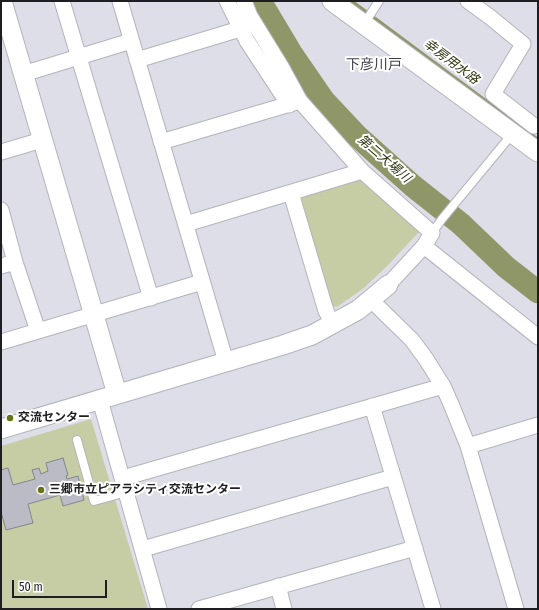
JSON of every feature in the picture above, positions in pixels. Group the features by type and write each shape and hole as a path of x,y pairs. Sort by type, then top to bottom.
{"street":[{"path":"2,1 94,315 125,485 159,609"},
{"path":"62,1 150,298"},
{"path":"120,1 226,362"},
{"path":"1,429 312,335 358,310 371,300 388,285 424,246 432,233 362,171 294,103 240,29 227,1"},
{"path":"244,1 250,16 282,68 294,103"},
{"path":"332,1 368,17 529,130"},
{"path":"468,1 523,44 493,94 529,130 538,152"},
{"path":"137,60 240,29"},
{"path":"23,74 132,41"},
{"path":"161,142 294,103"},
{"path":"1,152 42,140"},
{"path":"186,224 362,171"},
{"path":"291,193 326,311 333,324"},
{"path":"1,210 8,264 38,331"},
{"path":"424,246 538,337"},
{"path":"1,342 202,282"},
{"path":"371,300 412,340 443,386 461,425 468,446 516,609"},
{"path":"125,485 372,406 443,386"},
{"path":"372,406 433,609"},
{"path":"468,446 538,425"},
{"path":"143,549 393,477"},
{"path":"199,609 415,548"},
{"path":"278,586 284,609"}],"lane":[{"path":"368,17 379,1"},
{"path":"432,233 456,203 529,130"},
{"path":"77,440 94,501 125,485"}],"green space":[{"path":"359,179 365,181 417,226 419,232 364,288 337,307 332,306 301,201 304,194"},
{"path":"91,419 148,609 1,609 1,446"}],"building":[{"name":"三郷市立ピアラシティ交流センター","path":"63,458 68,475 66,476 67,479 78,476 84,500 63,506 60,495 28,504 33,523 6,530 1,512 1,470 8,468 13,485 35,479 32,470 39,468 41,474 48,471 46,463"}],"waterway":[{"name":"第二大場川","path":"260,1 291,53 324,101 356,135 413,186 461,224 506,267 538,292"},
{"name":"幸房用水路","path":"351,1 538,140"}],"place":[{"name":"交流センター","path":"10,418"},
{"name":"三郷市立ピアラシティ交流センター","path":"41,490"}],"district":[{"name":"下彦川戸","path":"374,65"}]}
